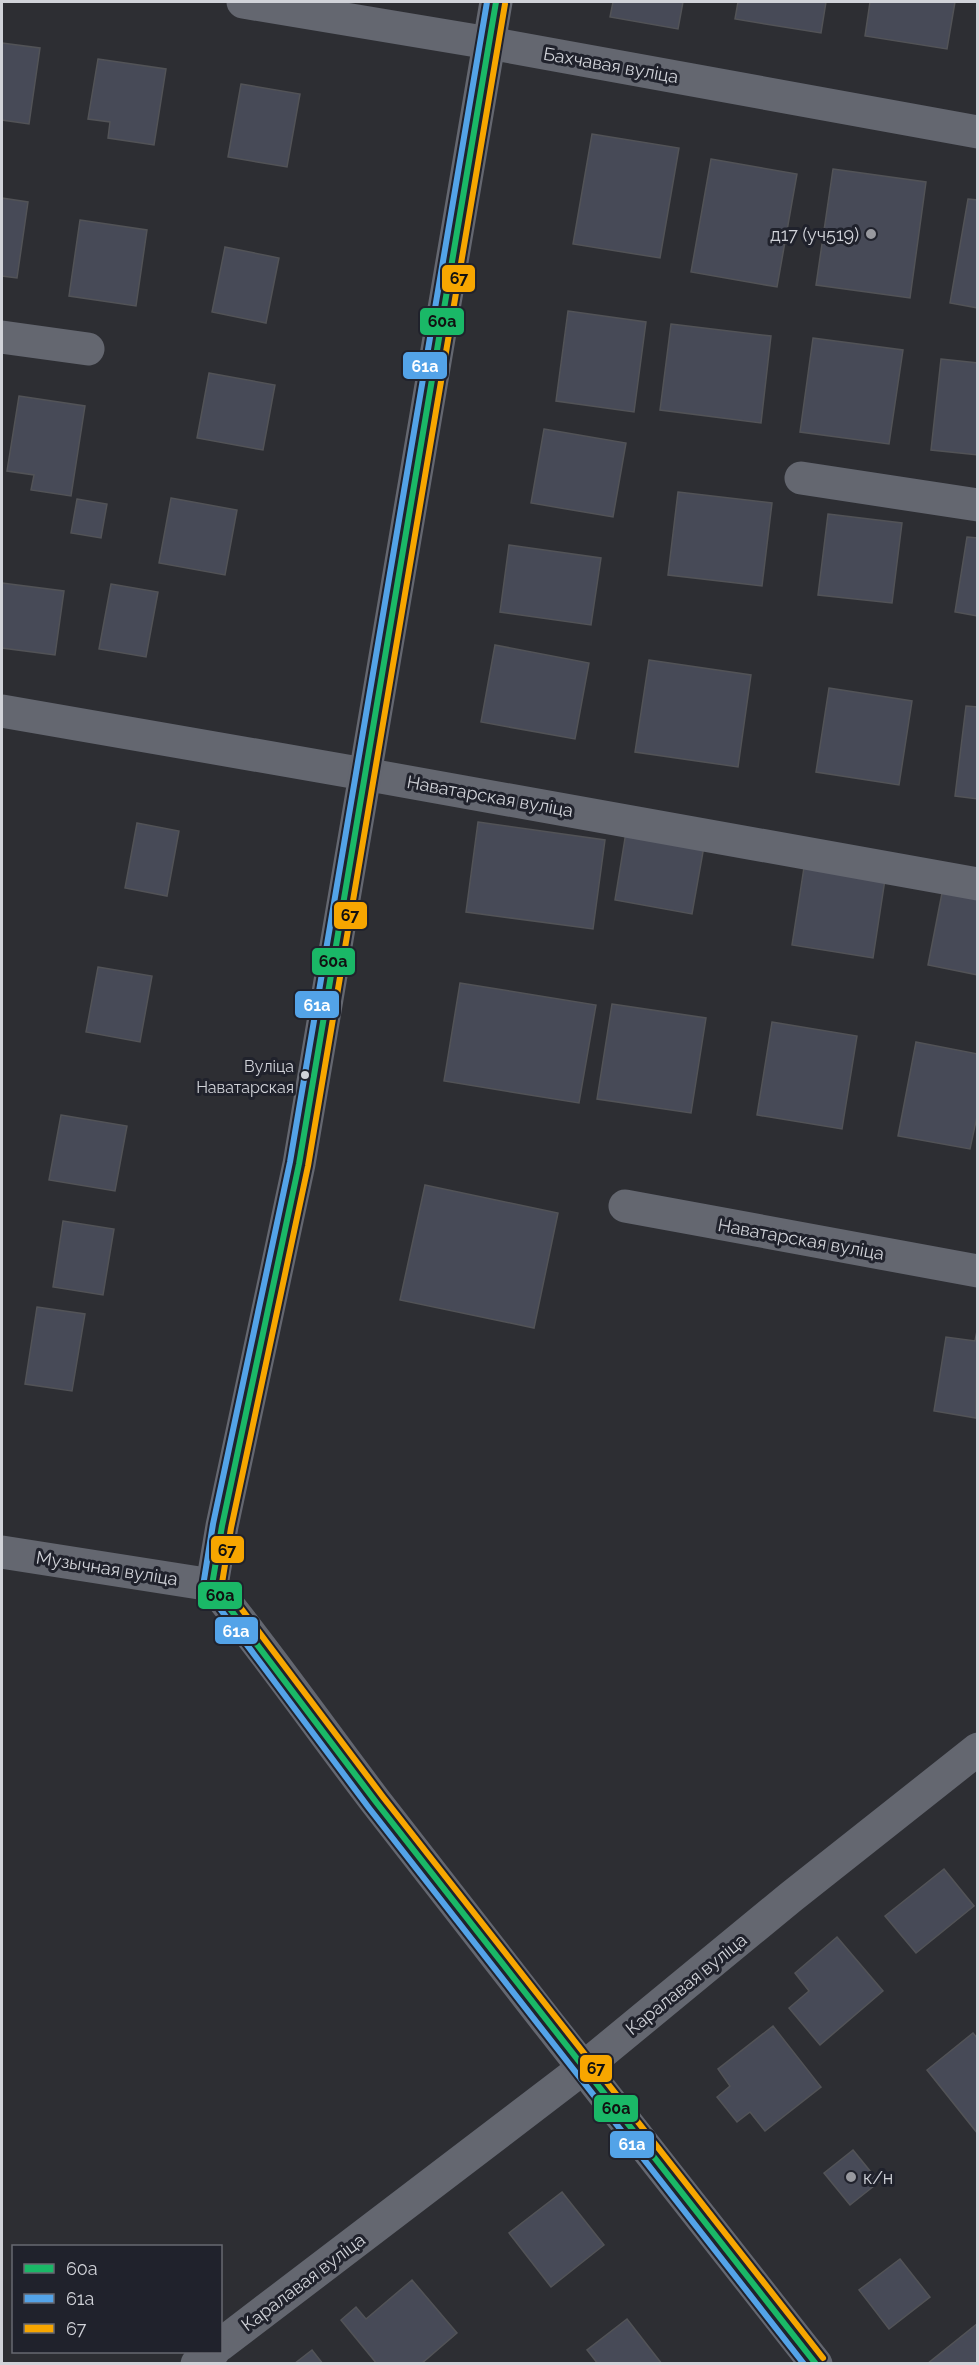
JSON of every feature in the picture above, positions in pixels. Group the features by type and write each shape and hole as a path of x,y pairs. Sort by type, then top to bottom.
{"street":[{"name":"Бахчавая вуліца","path":"243,2 489,43 978,132"},
{"path":"496,2 299,1164 224,1514 212,1585 256,1639 348,1765 582,2068 816,2364"},
{"path":"2,337 88,349"},
{"path":"801,478 978,505"},
{"name":"Наватарская вуліца","path":"2,711 978,884"},
{"name":"Наватарская вуліца","path":"625,1206 978,1271"},
{"name":"Музычная вуліца","path":"2,1552 212,1585"},
{"name":"Каралавая вуліца","path":"222,2344 582,2068 791,1897 978,1749"},
{"path":"197,2364 212,2353"}],"building":[{"path":"613,2 683,2 678,29 610,17"},
{"path":"738,2 826,2 821,33 735,19"},
{"path":"870,2 955,2 947,49 865,36"},
{"path":"2,43 40,48 29,124 2,120"},
{"path":"98,59 166,69 154,145 108,138 110,122 88,119"},
{"path":"241,84 300,94 287,167 228,157"},
{"path":"592,134 679,148 660,258 573,244"},
{"path":"711,159 797,174 777,287 691,272"},
{"name":"д17 (уч519)","path":"833,169 926,182 910,298 816,285"},
{"path":"2,198 28,202 17,278 2,276"},
{"path":"968,199 978,200 978,308 950,303"},
{"path":"80,220 147,230 136,306 69,296"},
{"path":"225,247 279,258 266,323 212,312"},
{"path":"568,311 646,322 634,412 556,401"},
{"path":"671,324 771,336 761,423 660,410"},
{"path":"813,338 903,350 889,444 800,432"},
{"path":"941,359 978,363 978,455 931,450"},
{"path":"209,373 275,385 263,450 197,438"},
{"path":"19,396 85,406 71,496 31,490 34,475 7,471"},
{"path":"544,429 626,443 613,517 531,503"},
{"path":"678,492 772,503 762,586 668,575"},
{"path":"171,498 237,510 225,575 159,563"},
{"path":"77,499 107,504 101,538 71,533"},
{"path":"828,514 902,523 892,603 818,595"},
{"path":"967,537 978,538 978,616 955,612"},
{"path":"509,545 601,558 591,625 500,612"},
{"path":"2,583 64,591 55,655 2,648"},
{"path":"111,584 158,592 146,657 99,649"},
{"path":"495,645 589,663 575,739 481,722"},
{"path":"649,660 751,675 738,767 635,752"},
{"path":"829,688 912,701 899,785 816,772"},
{"path":"966,706 978,707 978,799 955,796"},
{"path":"478,822 605,840 593,929 466,912"},
{"path":"137,823 179,831 167,896 125,888"},
{"path":"626,832 704,846 692,914 615,900"},
{"path":"805,861 886,873 873,958 792,945"},
{"path":"943,888 978,895 978,975 928,965"},
{"path":"98,967 152,976 140,1042 86,1032"},
{"path":"460,983 596,1005 579,1103 444,1081"},
{"path":"612,1004 706,1018 691,1113 597,1099"},
{"path":"772,1022 857,1036 842,1129 757,1115"},
{"path":"916,1042 978,1054 978,1112 970,1149 898,1136"},
{"path":"61,1115 127,1126 115,1191 49,1180"},
{"path":"425,1185 558,1213 534,1328 400,1300"},
{"path":"63,1221 114,1229 103,1295 53,1287"},
{"path":"37,1307 85,1314 72,1391 25,1384"},
{"path":"977,1331 976,1418 934,1411 946,1337 975,1341"},
{"path":"944,1869 974,1906 916,1953 885,1916"},
{"path":"837,1937 883,1991 820,2045 789,2008 809,1991 795,1973"},
{"path":"773,2026 821,2087 765,2131 750,2112 737,2122 717,2097 730,2086 718,2069"},
{"path":"973,2033 978,2039 978,2134 927,2070"},
{"name":"к/н","path":"853,2150 879,2182 850,2205 824,2173"},
{"path":"562,2192 604,2245 551,2287 509,2233"},
{"path":"900,2259 930,2297 889,2329 859,2290"},
{"path":"412,2280 457,2333 421,2364 377,2364 341,2320 356,2307 366,2319"},
{"path":"627,2319 662,2364 598,2364 587,2350"},
{"path":"978,2323 978,2364 927,2364"},
{"path":"312,2350 323,2364 294,2364"}],"transit line":[{"name":"61а","path":"487,2 290,1162 213,1524 203,1586 369,1808 804,2364"},
{"name":"60а","path":"496,2 299,1164 222,1526 212,1585 376,1802 816,2364"},
{"name":"67","path":"505,4 308,1166 231,1528 222,1583 383,1797 823,2358"}],"place":[{"name":"д17 (уч519)","path":"871,234"},
{"name":"Вуліца Наватарская","path":"305,1075"},
{"name":"к/н","path":"851,2177"}]}
